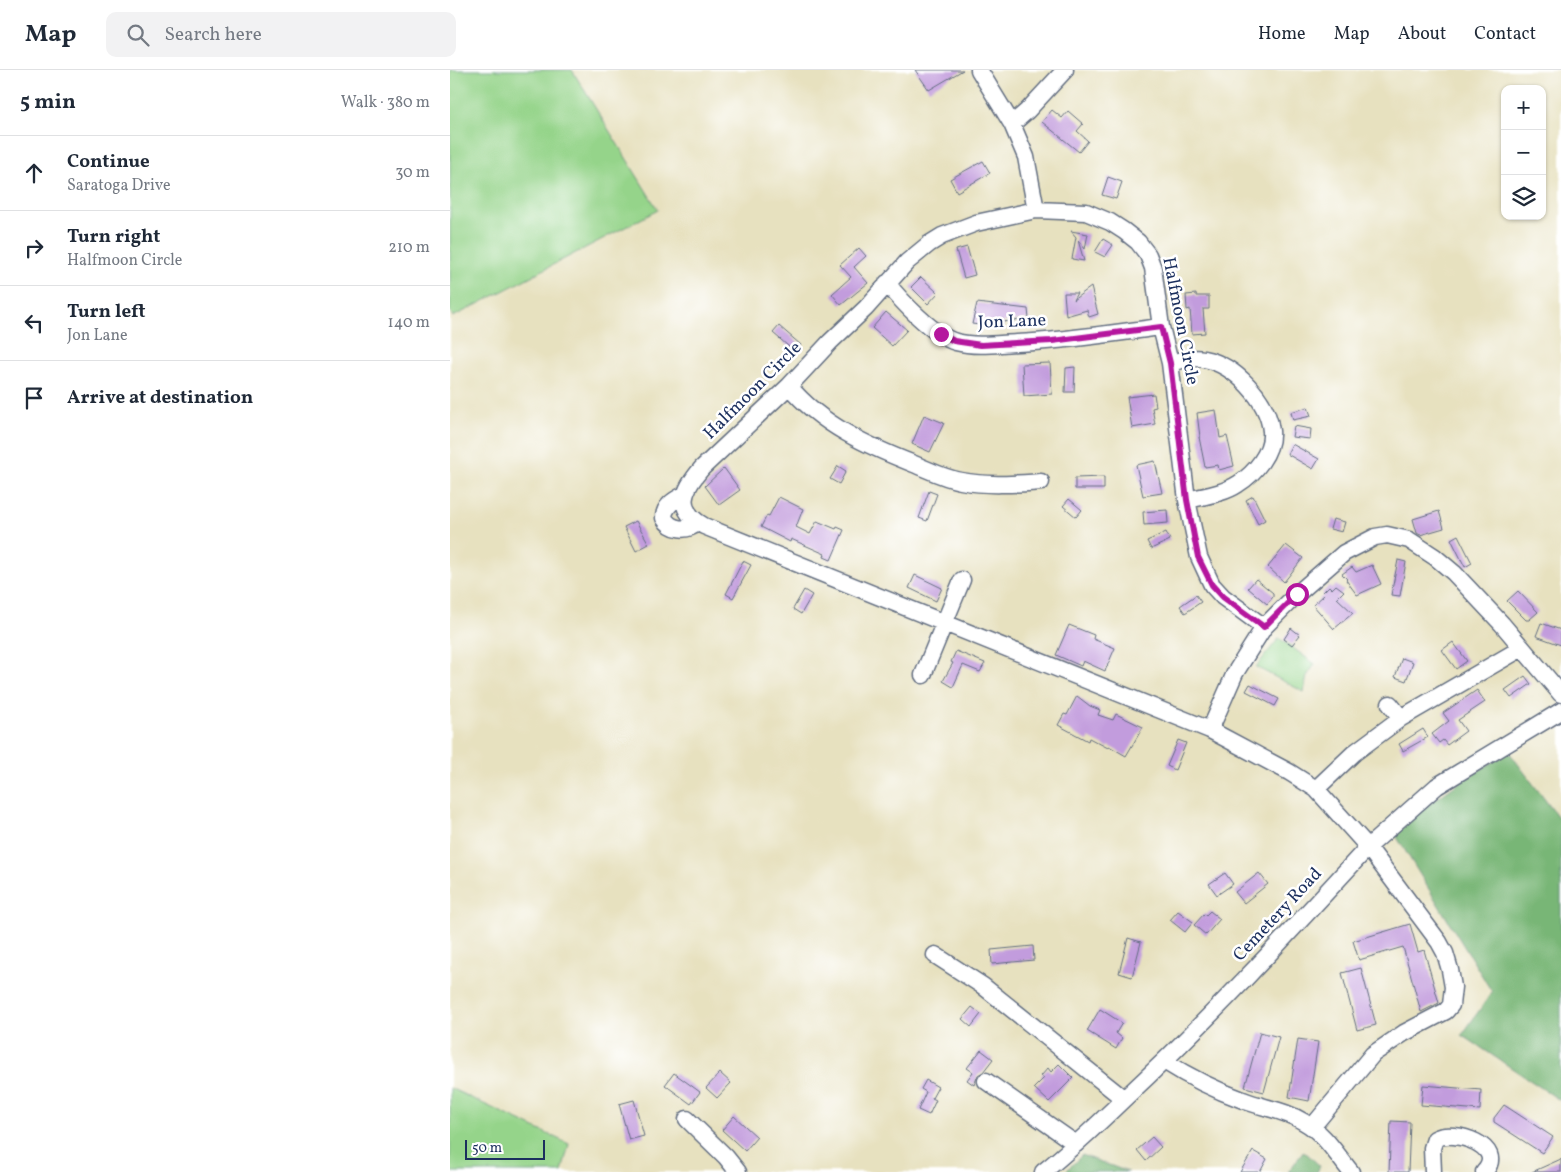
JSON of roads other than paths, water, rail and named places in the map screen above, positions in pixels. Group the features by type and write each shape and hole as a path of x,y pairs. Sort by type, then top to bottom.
{"street":[{"path":"979,70 1012,124 1026,158 1036,210"},
{"path":"1012,124 1027,111 1065,70"},
{"name":"Halfmoon Circle","path":"697,523 690,528 670,526 664,518 666,508 671,502 684,496 692,479 702,468 789,386 830,342 866,308 907,262 942,236 976,223 1036,210 1086,212 1110,222 1138,242 1148,255 1153,268 1161,327 1170,363 1187,500 1198,557 1212,585 1223,597 1264,627"},
{"name":"Jon Lane","path":"887,283 908,308 941,334 954,341 981,345 1052,341 1161,327"},
{"path":"1170,363 1189,358 1206,359 1236,374 1251,388 1264,409 1272,432 1268,448 1251,475 1237,485 1222,492 1187,500"},
{"path":"789,386 816,413 855,438 875,449 947,478 999,484 1041,482"},
{"path":"684,496 686,509 697,523 1210,730 1290,772 1316,789 1368,847 1439,942 1445,953 1453,987 1451,1005 1446,1011 1404,1033 1373,1054 1312,1127"},
{"path":"1210,730 1235,673 1264,627 1297,594 1344,552 1374,537 1387,527 1435,557 1454,573 1561,694"},
{"path":"923,675 962,580"},
{"path":"1316,789 1354,753 1401,718 1522,648"},
{"path":"1390,704 1401,718"},
{"name":"Cemetery Road","path":"1043,1172 1076,1144 1164,1061 1260,965 1368,847 1437,786 1561,711"},
{"path":"935,955 983,986 1124,1099"},
{"path":"1164,1061 1195,1081 1245,1101 1282,1111 1303,1121 1319,1132 1351,1172"},
{"path":"986,1081 1076,1144"},
{"path":"686,1119 726,1157 738,1172"},
{"path":"1433,1172 1432,1148 1435,1139 1441,1136 1469,1138 1481,1145 1488,1152 1490,1159 1487,1170 1484,1172"}]}
